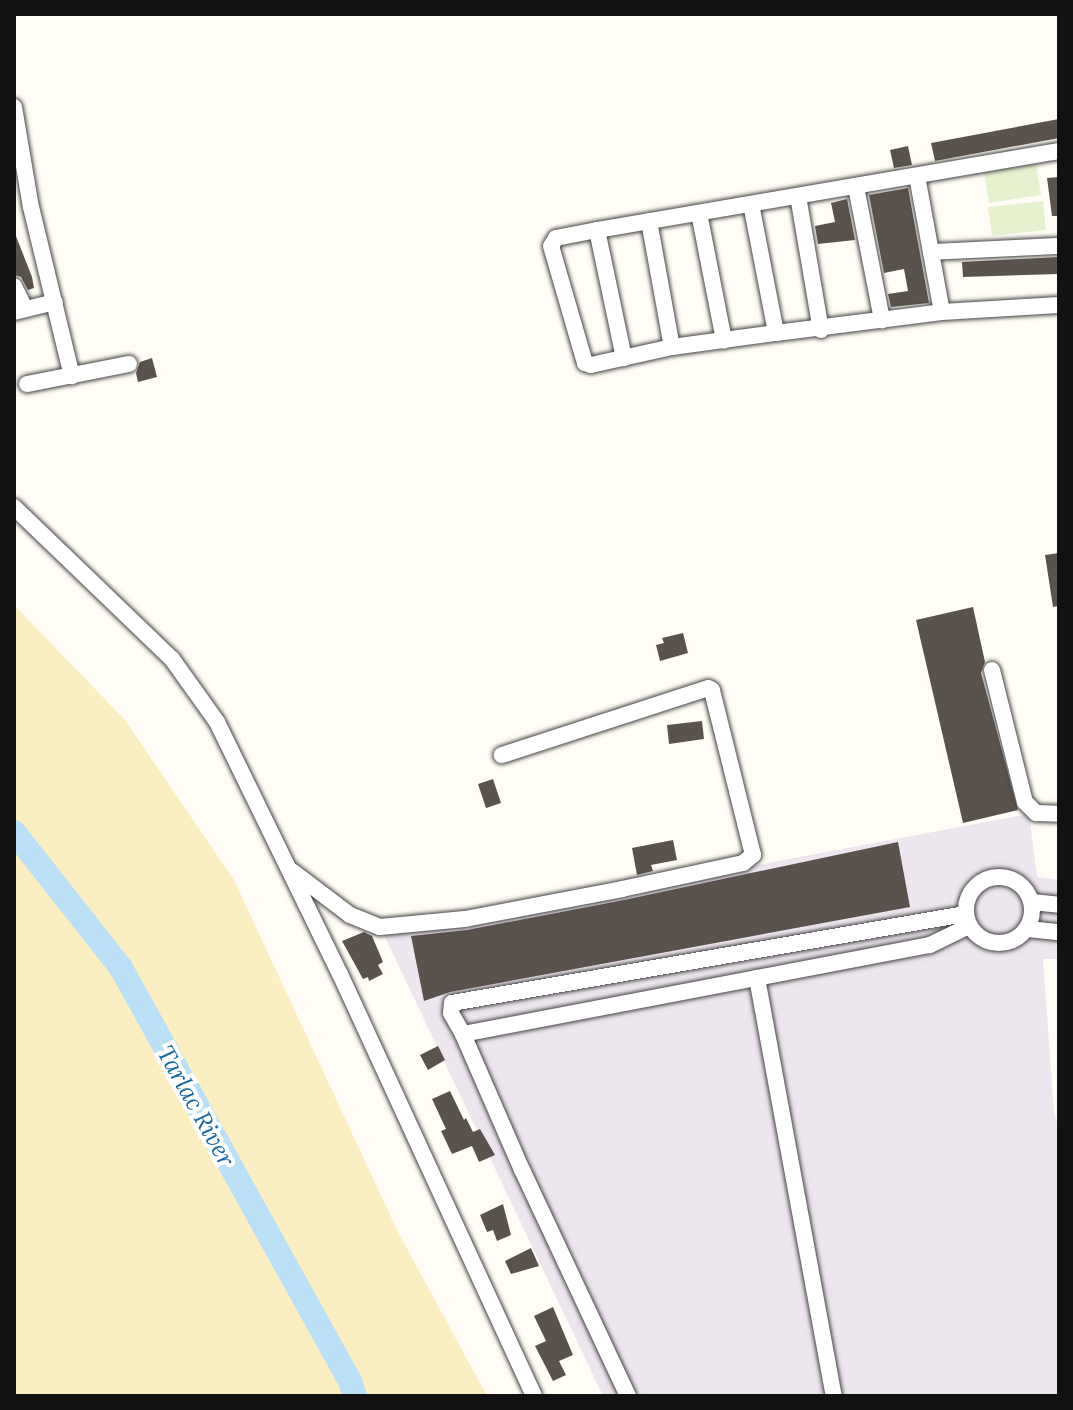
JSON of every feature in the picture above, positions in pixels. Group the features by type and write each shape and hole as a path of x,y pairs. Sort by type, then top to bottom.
{"street":[{"path":"14,107 31,207 72,376"},
{"path":"1059,151 597,230 556,238 551,246 585,363 591,365 672,347 776,333 821,330 942,312 1059,305"},
{"path":"917,176 942,312"},
{"path":"856,187 882,320"},
{"path":"798,196 821,330"},
{"path":"751,204 776,333"},
{"path":"14,214 31,207"},
{"path":"699,213 724,341"},
{"path":"649,221 672,347"},
{"path":"597,230 624,358"},
{"path":"931,252 1059,246"},
{"path":"14,286 19,311 55,302"},
{"path":"27,384 129,364"},
{"path":"14,507 94,581 178,666 217,722 534,1396"},
{"path":"992,670 1025,802 1036,813 1059,814"},
{"path":"287,867 350,915 380,927 465,919 622,889 743,863 753,855 712,690 708,688 502,755"},
{"path":"998,876 1016,880 1029,893 1032,902 1034,911 1028,929 1015,940 998,944 981,939 967,920 969,896 980,882 998,876"},
{"path":"1032,902 1059,905"},
{"path":"463,1034 930,945 967,920"},
{"path":"628,1396 451,1013 452,1003 967,920"},
{"path":"1028,929 1059,932"},
{"path":"757,978 834,1396"}],"shaded area":[{"path":"1029,814 1037,877 1059,880 1059,959 1043,959 1054,1112 1059,1129 1059,1396 603,1396 384,935"}],"sand":[{"path":"14,605 125,720 234,880 398,1232 487,1396 14,1396"}],"green space":[{"path":"1036,164 1041,195 989,203 984,172"},
{"path":"1043,201 1046,230 992,236 988,207"}],"building":[{"path":"1059,119 1059,138 935,161 931,143"},
{"path":"908,146 912,165 894,168 890,150"},
{"path":"1059,177 1059,216 1052,216 1047,178"},
{"path":"908,188 929,303 891,307 888,294 908,291 904,269 884,273 869,195"},
{"path":"847,199 855,240 818,244 815,226 835,222 831,203"},
{"path":"14,231 32,277 34,288 28,290 21,277 14,275"},
{"path":"1059,257 1059,274 963,277 962,262"},
{"path":"152,358 157,377 138,382 136,373 140,362"},
{"path":"1059,553 1059,606 1053,607 1045,555"},
{"path":"973,607 985,662 981,673 1018,810 963,823 916,620"},
{"path":"683,633 688,653 660,661 656,645 664,643 662,638"},
{"path":"702,721 704,739 669,744 667,725"},
{"path":"493,779 501,803 486,808 478,784"},
{"path":"673,840 677,860 651,865 653,871 637,875 632,848"},
{"path":"898,842 910,907 450,992 424,1001 411,936 467,930 624,900"},
{"path":"364,932 372,936 383,962 378,965 383,974 369,981 368,977 363,979 342,941"},
{"path":"438,1046 445,1060 428,1070 420,1055"},
{"path":"450,1091 464,1120 466,1118 473,1132 480,1129 495,1155 479,1162 472,1146 452,1154 441,1131 446,1129 432,1099"},
{"path":"503,1204 511,1235 497,1241 493,1230 487,1232 480,1215"},
{"path":"531,1248 539,1266 511,1274 505,1261"},
{"path":"553,1307 573,1355 559,1361 566,1375 553,1381 535,1346 546,1341 534,1316"}],"waterway":[{"name":"Tarlac River","path":"14,832 121,968 350,1381 355,1396"}]}
